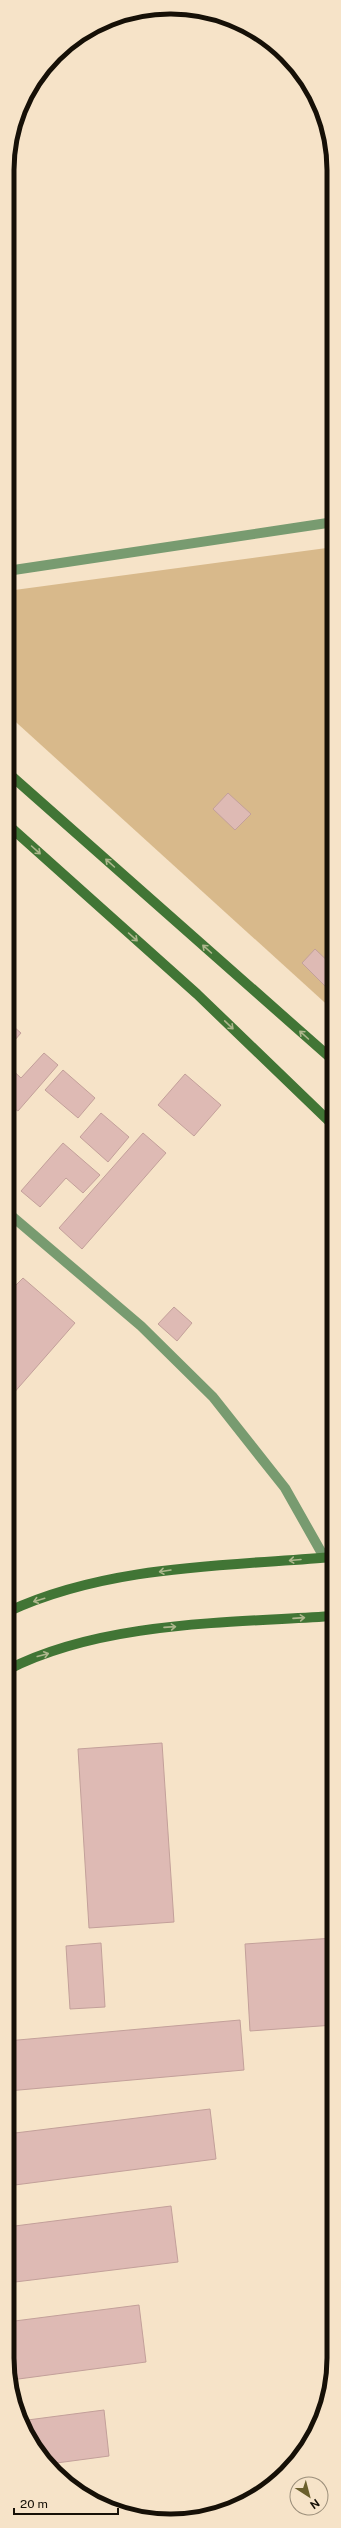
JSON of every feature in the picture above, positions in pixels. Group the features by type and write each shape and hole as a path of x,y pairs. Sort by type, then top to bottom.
{"main road":[{"path":"14,778 327,1055"},
{"path":"14,830 197,994 327,1119"},
{"path":"14,1609 99,1581 172,1570 327,1557"},
{"path":"14,1666 30,1658 96,1640 160,1627 327,1616"}],"street":[{"path":"14,570 327,523"},
{"path":"14,1218 141,1326 212,1397 285,1488 327,1554"}],"shaded area":[{"path":"327,548 327,1005 14,720 14,590"}],"building":[{"path":"228,793 251,814 235,830 213,809"},
{"path":"315,949 327,960 327,988 302,963"},
{"path":"14,1027 21,1033 14,1041"},
{"path":"44,1053 58,1065 18,1111 14,1108 14,1072 21,1078"},
{"path":"63,1070 95,1098 78,1118 45,1090"},
{"path":"185,1074 221,1105 194,1136 158,1105"},
{"path":"101,1113 129,1137 108,1162 80,1137"},
{"path":"143,1133 166,1153 82,1249 59,1228"},
{"path":"63,1143 100,1175 83,1193 66,1178 40,1207 21,1191"},
{"path":"23,1278 75,1323 14,1393 14,1287"},
{"path":"174,1307 192,1323 177,1341 158,1324"},
{"path":"162,1743 174,1922 89,1928 78,1749"},
{"path":"327,1938 327,2026 250,2031 245,1944"},
{"path":"101,1943 105,2007 70,2009 66,1946"},
{"path":"240,2020 244,2070 14,2090 14,2040"},
{"path":"210,2109 216,2159 14,2185 14,2133"},
{"path":"171,2206 178,2262 14,2282 14,2226"},
{"path":"139,2305 146,2362 15,2379 14,2321"},
{"path":"104,2410 109,2456 55,2463 40,2444 27,2420"}]}
